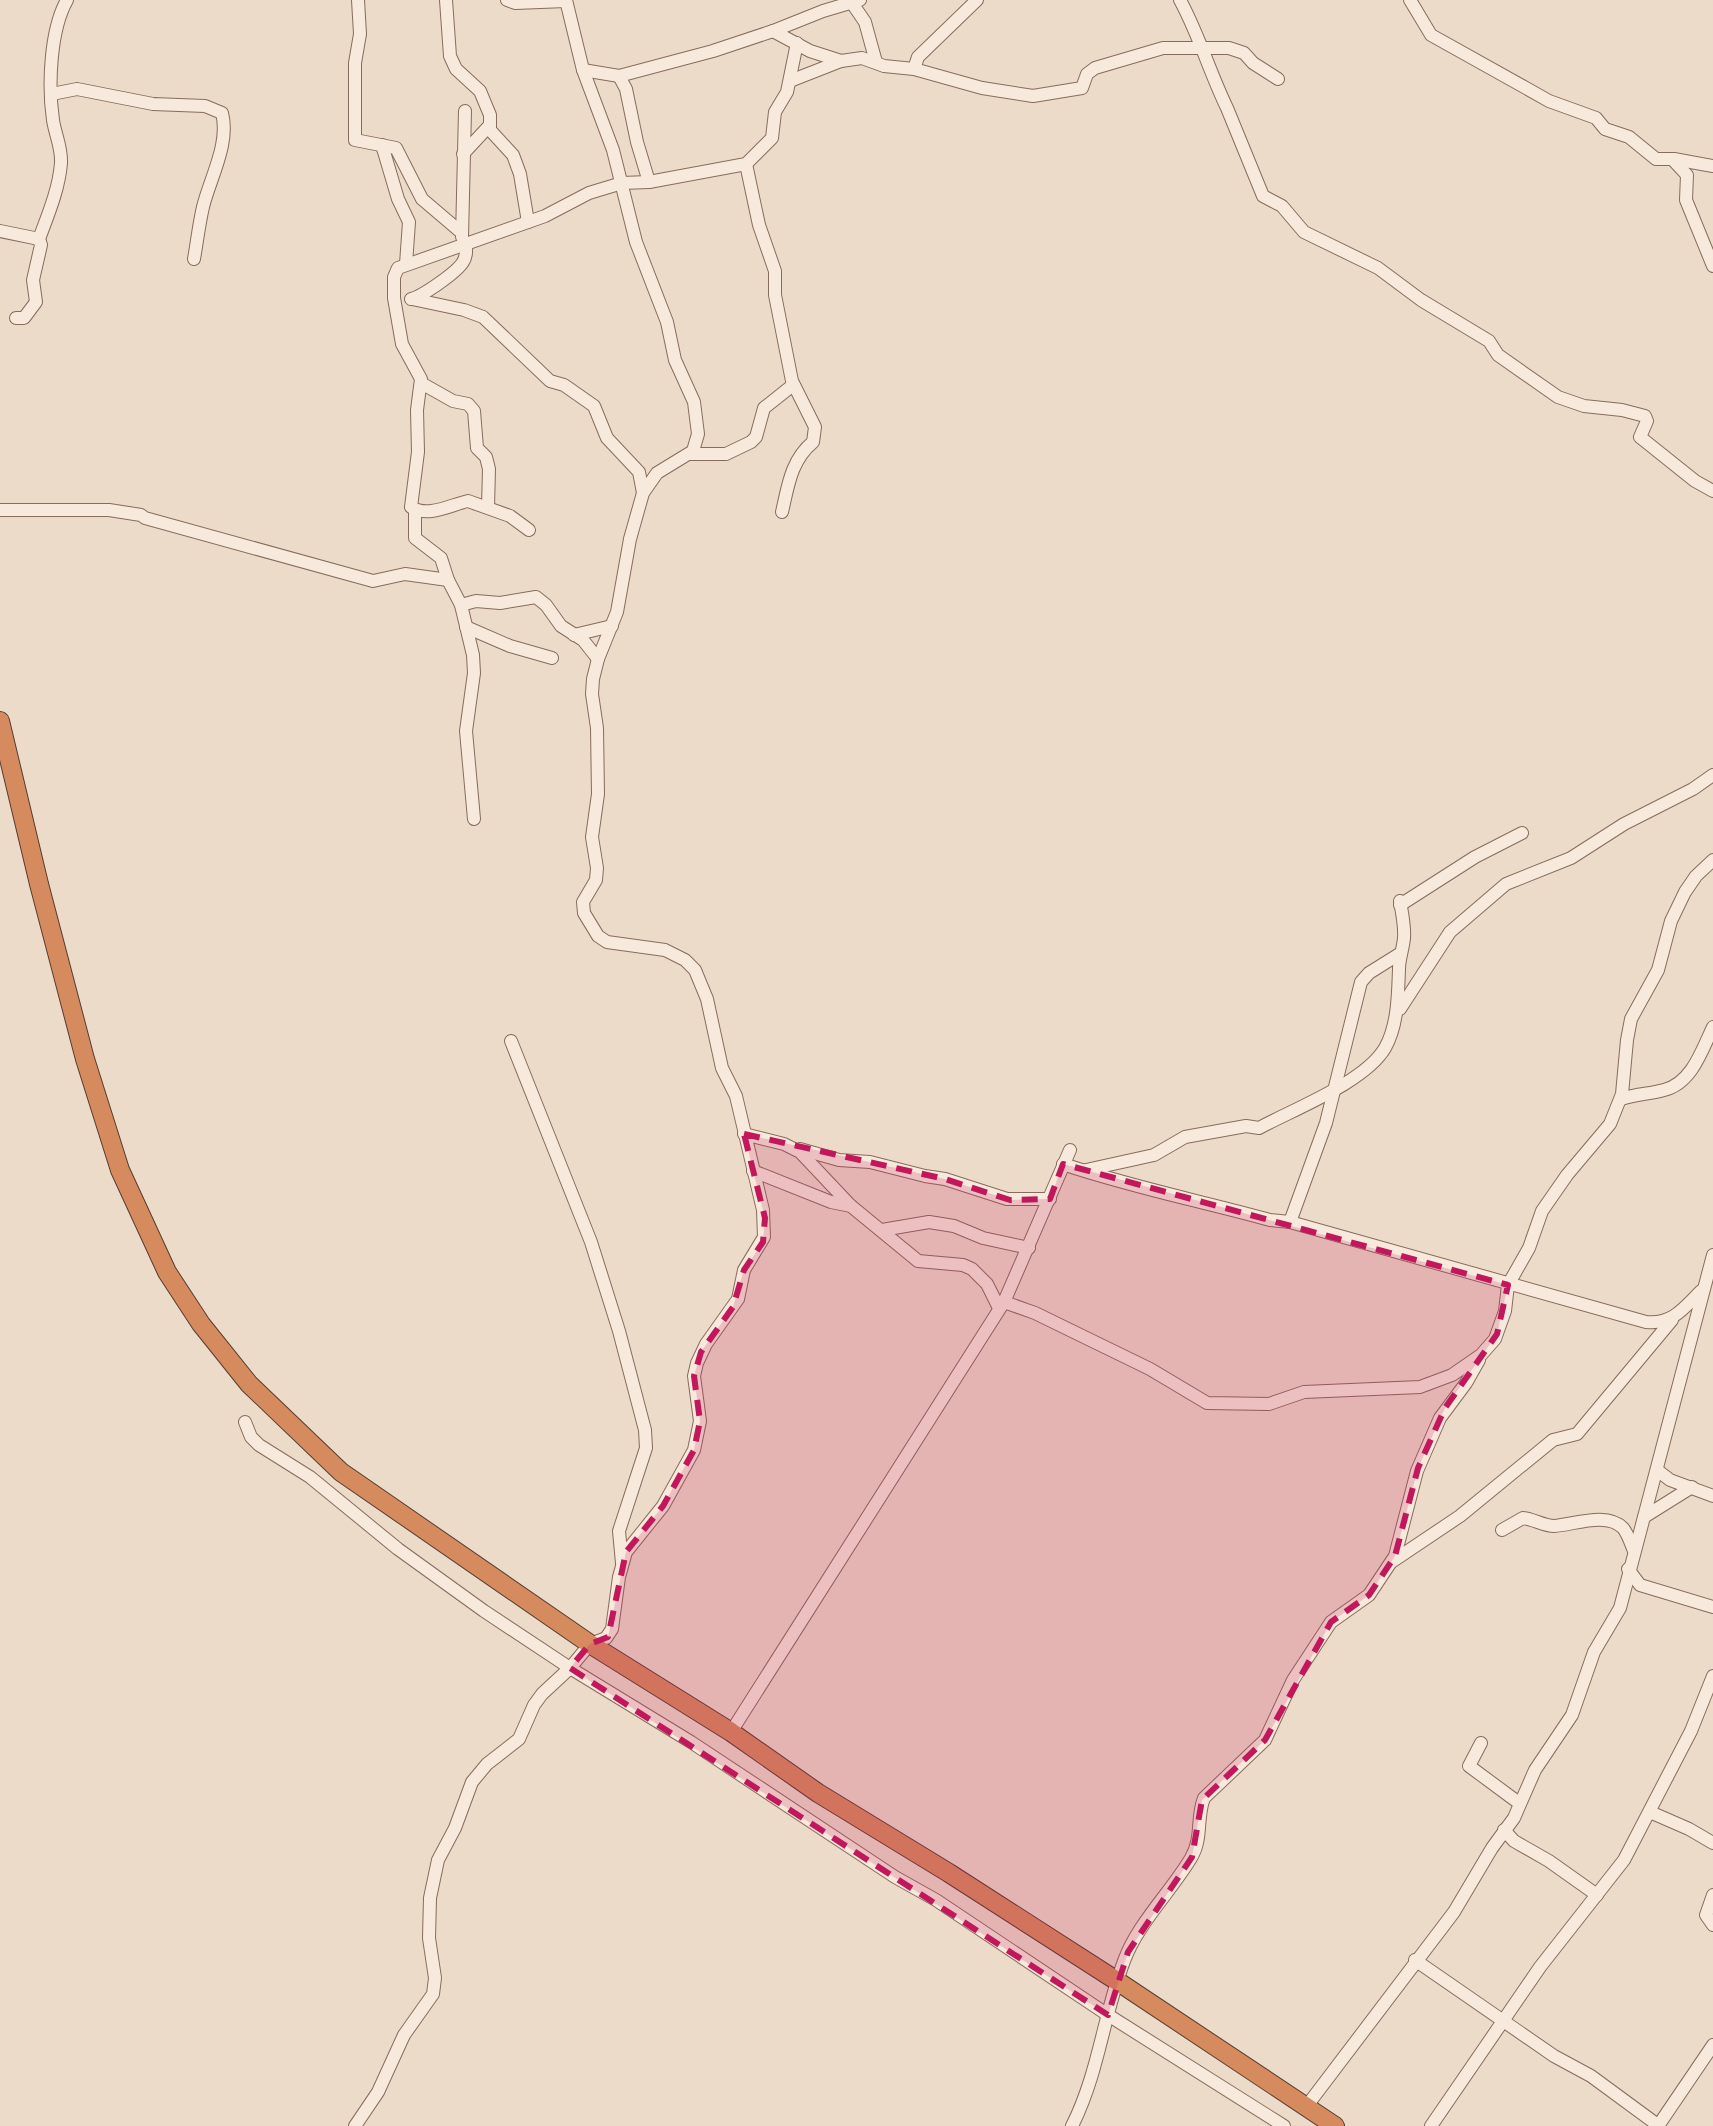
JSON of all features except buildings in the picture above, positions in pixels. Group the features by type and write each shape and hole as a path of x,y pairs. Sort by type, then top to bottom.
{"highway":[{"path":"0,721 70,1001 120,1170 167,1272 249,1384 341,1472 590,1644 731,1732 818,1793 1117,1981 1335,2126"}],"street":[{"path":"16,318 24,318 36,302 33,280 41,245 39,239 50,209 61,159 52,117 54,36 67,0"},
{"path":"358,0 360,34 355,63 354,139 396,148 422,199 463,240"},
{"path":"446,0 450,56 456,69 480,91 490,115 492,133 513,155 520,174 528,222"},
{"path":"507,0 515,3 566,1 583,70 613,150 636,242 667,322 675,360 694,402 698,434 696,446 690,454 657,473 643,493"},
{"path":"914,69 918,57 977,0"},
{"path":"1180,0 1204,49 1218,93 1245,148 1263,196 1282,206 1298,227 1378,268 1421,300 1489,341 1498,355 1558,397 1584,406 1645,416 1640,437 1695,481 1713,491"},
{"path":"1410,0 1431,35 1549,101 1596,118 1605,129 1629,137 1654,158 1713,166"},
{"path":"583,70 619,76 773,31 824,5 856,2 876,62"},
{"path":"773,31 810,51 841,61"},
{"path":"474,819 466,731 474,673 461,605 441,557 415,538 415,510 411,507 411,497 417,465 417,410 421,383 419,373 402,344 394,298 394,277 398,268 406,264 463,240 528,222 589,193 622,183 649,182 746,164 772,138 775,112 787,92 797,43"},
{"path":"790,81 841,61 862,58 989,90 1035,96 1082,88 1087,74 1095,68 1174,47 1240,51 1278,79"},
{"path":"619,76 626,89 649,182"},
{"path":"52,94 77,89 153,104 205,106 222,113 225,122 221,146 203,207 194,259"},
{"path":"412,299 436,286 466,258 463,240 465,111"},
{"path":"463,154 489,126"},
{"path":"382,145 398,199 409,222 406,264"},
{"path":"1672,160 1687,175 1686,200 1713,266"},
{"path":"746,164 759,225 775,271 775,295 793,385 816,430 813,442 796,462 782,512"},
{"path":"0,231 39,239"},
{"path":"355,2126 378,2092 404,2035 433,1994 435,1978 429,1938 430,1898 438,1860 455,1828 472,1782 487,1764 519,1739 534,1705 590,1644 606,1638 612,1629 622,1567 633,1541 663,1506 694,1450 700,1421 695,1367 706,1344 738,1299 744,1270 763,1242 765,1218 736,1096 722,1068 707,999 695,970 685,960 665,950 607,942 598,936 584,913 583,902 596,880 597,868 592,837 597,804 597,728 592,694 598,659 622,590 630,539 643,493 639,472 607,438 592,404 564,385 550,381 483,317 464,310 394,298"},
{"path":"421,383 453,401 468,404 474,411 477,448 486,457 489,469 488,507"},
{"path":"690,454 726,454 751,442 756,437 764,408 793,385"},
{"path":"415,510 447,508 468,501 510,516 529,530"},
{"path":"0,510 67,508 131,513 373,581 405,574 448,580"},
{"path":"461,605 536,597 561,626 588,645 598,659"},
{"path":"574,635 612,626"},
{"path":"466,627 510,646 552,658"},
{"path":"1394,1019 1450,932 1506,884 1564,862 1638,816 1673,800 1713,775"},
{"path":"1082,1171 1154,1155 1185,1137 1246,1126 1259,1128 1334,1090 1366,1068 1383,1051 1394,1019 1404,931 1400,903 1475,857 1522,833"},
{"path":"1072,2126 1091,2083 1117,1981 1128,1952 1192,1857 1200,1833 1204,1798 1265,1740 1293,1680 1331,1622 1369,1595 1399,1548 1417,1471 1440,1418 1500,1328 1508,1285 1529,1248 1545,1206 1610,1124 1621,1099 1631,1019 1658,970 1671,921 1685,892 1713,860"},
{"path":"1290,1222 1326,1123 1361,982 1369,973 1401,953"},
{"path":"1621,1099 1663,1090 1679,1083 1696,1063 1713,1027"},
{"path":"511,1041 591,1242 645,1430 646,1448 619,1531 622,1567"},
{"path":"744,1134 839,1160 882,1164 945,1179 1007,1199 1050,1199"},
{"path":"792,1147 810,1161 851,1206 922,1263 963,1265 972,1269 1001,1305 1035,1313 1150,1369 1213,1404 1269,1404 1304,1392 1420,1387 1452,1375 1481,1355"},
{"path":"731,1732 1001,1305 1070,1150"},
{"path":"1063,1164 1270,1220 1290,1222 1646,1322 1673,1319"},
{"path":"753,1171 831,1202 851,1206"},
{"path":"882,1230 929,1222 954,1226 983,1238 1029,1248"},
{"path":"1306,2107 1454,1912 1514,1818 1535,1770 1572,1715 1594,1652 1618,1616 1700,1302 1708,1291 1713,1255"},
{"path":"1387,1565 1460,1516 1553,1440 1577,1434 1673,1319 1708,1291"},
{"path":"245,1422 251,1437 259,1445 310,1477 439,1580 570,1668 703,1750 1108,2015 1284,2126"},
{"path":"1657,1470 1670,1480 1713,1496"},
{"path":"1644,1517 1692,1487"},
{"path":"1502,1530 1523,1518 1551,1526 1607,1521 1625,1530 1634,1551"},
{"path":"1628,1569 1640,1585 1713,1607"},
{"path":"1431,2126 1503,2020 1624,1860 1691,1731 1713,1676"},
{"path":"1481,1743 1469,1766 1519,1803"},
{"path":"1650,1812 1713,1843"},
{"path":"1504,1830 1514,1841 1597,1895"},
{"path":"1713,1895 1706,1915 1713,1925"},
{"path":"1415,1960 1554,2056 1591,2076 1658,2126 1713,2045"}],"highlighted area":[{"path":"744,1134 945,1179 1010,1200 1050,1199 1063,1164 1508,1285 1497,1334 1445,1408 1418,1468 1395,1556 1369,1595 1331,1622 1265,1740 1202,1800 1192,1857 1128,1952 1108,2015 570,1668 590,1644 608,1637 626,1552 663,1506 694,1450 700,1421 694,1376 701,1352 733,1307 744,1270 763,1242 765,1218"}]}
